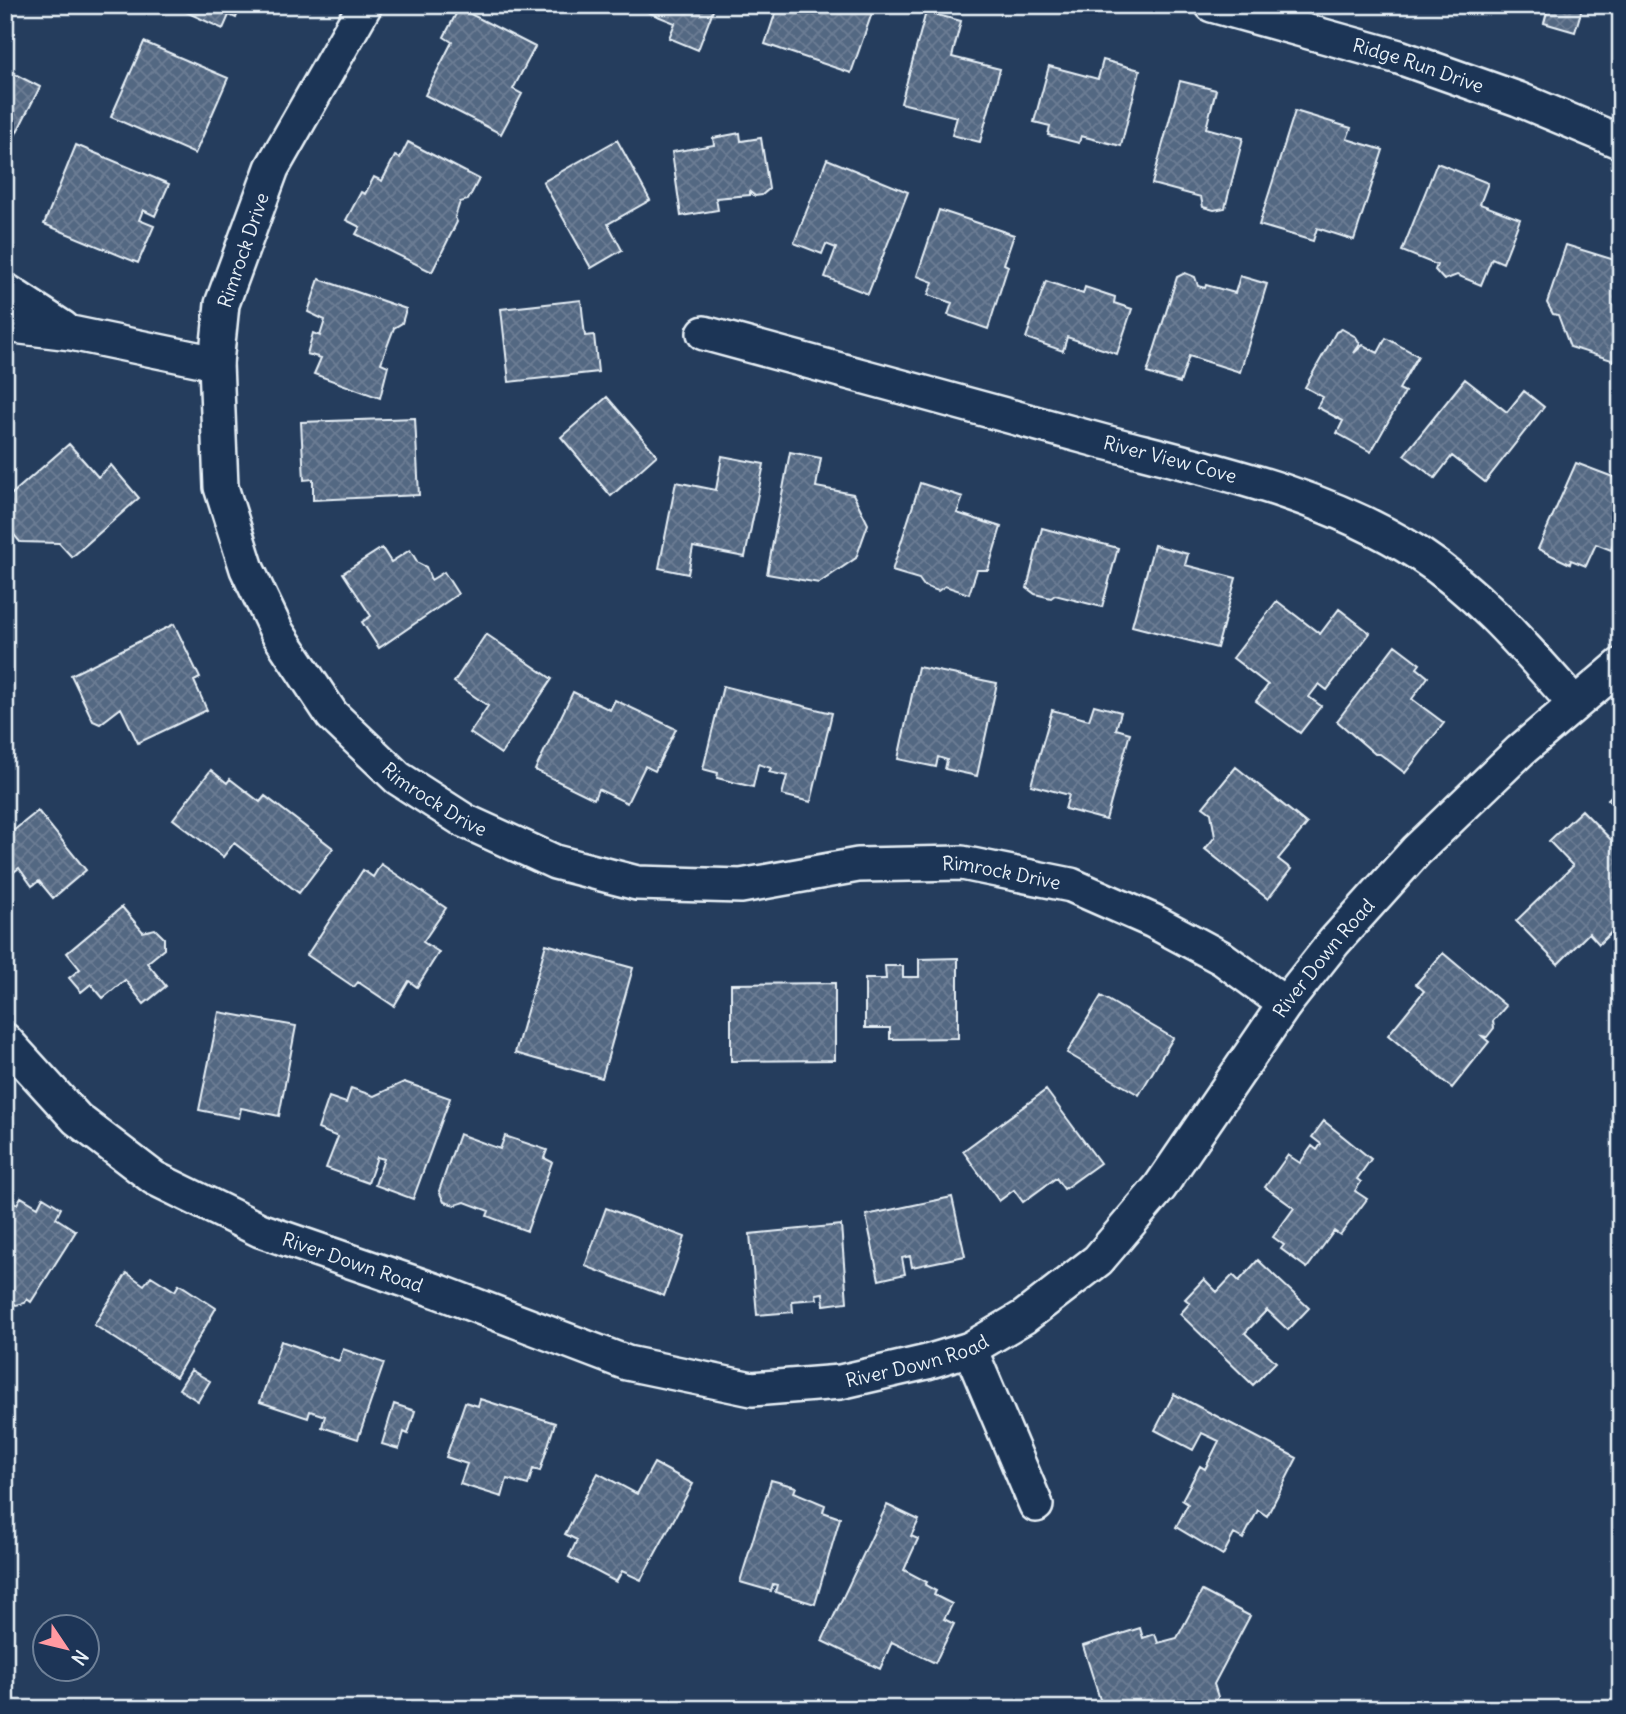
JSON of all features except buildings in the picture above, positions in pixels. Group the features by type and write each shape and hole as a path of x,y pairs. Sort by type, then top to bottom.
{"street":[{"name":"Rimrock Drive","path":"365,5 272,167 222,304 216,362 221,486 247,569 277,632 332,715 398,778 465,821 555,862 637,883 741,886 858,865 962,863 1071,885 1153,921 1222,958 1285,1004"},
{"name":"Ridge Run Drive","path":"1212,5 1399,57 1518,99 1621,142"},
{"path":"5,290 71,333"},
{"path":"5,325 71,333 216,362"},
{"name":"River View Cove","path":"704,333 1234,477 1342,514 1418,553 1466,589 1507,627 1574,703"},
{"name":"River Down Road","path":"5,1040 76,1119 154,1178 260,1230 440,1292 627,1363 751,1389 840,1382 970,1349 1024,1317 1098,1260 1160,1187 1285,1004 1416,851 1574,703 1621,665"},
{"path":"970,1349 1036,1505"}]}
